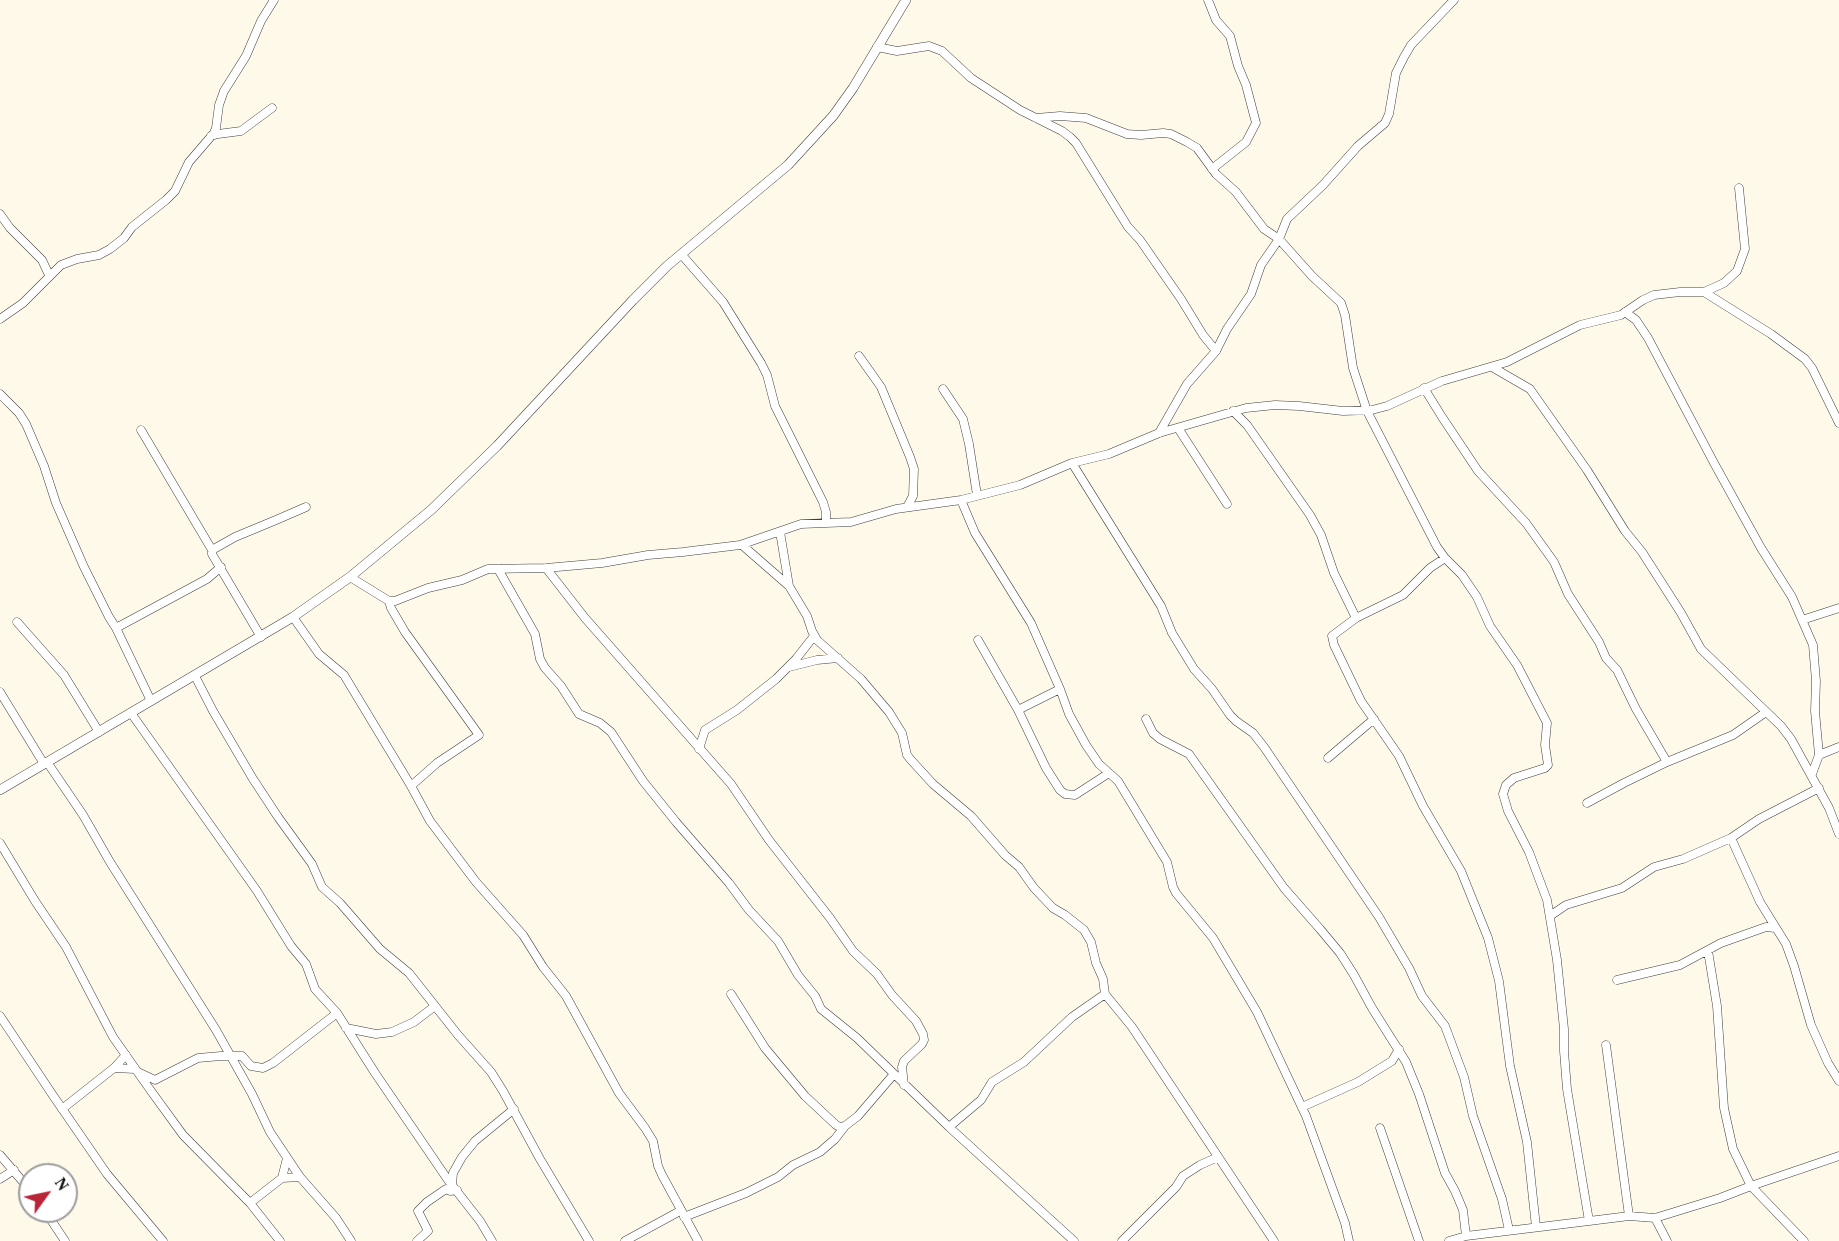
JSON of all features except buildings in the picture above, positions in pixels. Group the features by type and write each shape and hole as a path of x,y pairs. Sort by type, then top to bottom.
{"street":[{"path":"0,320 23,303 57,269 68,262 104,253 124,238 132,227 175,191 189,162 216,128 219,105 224,91 246,56 261,21 274,0"},
{"path":"0,790 293,617 350,577 431,510 469,474 633,300 681,254 788,165 833,116 906,0"},
{"path":"1208,0 1216,20 1230,36 1256,123 1246,142 1212,169"},
{"path":"1159,433 1187,384 1216,351 1227,329 1251,294 1261,265 1279,239 1287,219 1358,146 1384,123 1389,114 1396,72 1404,57 1411,45 1454,0"},
{"path":"877,47 897,51 929,46 942,51 971,78 1020,110 1062,131 1076,143 1128,227 1140,240 1216,351"},
{"path":"211,136 241,131 273,108"},
{"path":"1036,118 1060,116 1086,118 1127,134 1171,134 1197,148 1212,169 1236,192 1264,229 1279,239 1312,276 1341,303 1353,368 1367,411 1437,547 1462,575 1477,597 1490,626 1517,665 1547,723 1545,745 1548,765 1514,778 1506,784 1503,794 1508,811 1529,852 1547,900 1557,960 1568,1089 1589,1221"},
{"path":"350,577 389,601 395,601 428,588 462,580 480,571 602,563 648,555 742,545 801,524 851,522 907,507 961,500 1020,485 1072,463 1109,454 1159,433 1246,408 1275,405 1367,411 1387,406 1442,381 1492,368 1580,325 1608,319 1625,312 1654,295 1704,292 1728,281 1737,271 1745,249 1739,188"},
{"path":"0,214 10,228 42,260 57,269"},
{"path":"681,254 723,302 761,363 775,406 823,502 826,523"},
{"path":"42,260 50,275"},
{"path":"1704,292 1771,334 1805,359 1839,423"},
{"path":"1625,312 1636,320 1648,338 1761,548 1782,579 1813,645 1819,755 1812,774"},
{"path":"859,356 881,387 914,468 913,496 907,507"},
{"path":"1492,368 1530,389 1587,470 1625,531 1642,552 1701,649 1767,712 1791,739 1812,774 1839,834"},
{"path":"943,388 963,419 977,495"},
{"path":"1425,388 1478,471 1526,523 1554,562 1568,594 1599,642 1606,658 1617,670 1635,709 1667,762"},
{"path":"0,394 19,413 26,424 44,466 56,503 84,567 151,701"},
{"path":"1233,411 1247,425 1310,514 1321,535 1334,573 1356,618"},
{"path":"1178,428 1227,504"},
{"path":"141,430 261,637"},
{"path":"1072,463 1161,606 1172,633 1194,669 1218,696 1230,715 1253,733 1264,747 1363,892 1409,968 1422,996 1445,1026 1464,1077 1473,1116 1502,1199 1509,1230"},
{"path":"913,496 920,505"},
{"path":"961,500 975,533 1031,623 1069,714 1086,745 1099,764 1118,781 1167,862 1176,893 1213,938 1245,990 1302,1107 1325,1165 1349,1241"},
{"path":"212,550 235,537 306,507"},
{"path":"780,532 789,586"},
{"path":"742,545 789,586 807,616 814,636 822,646 861,679 889,712 902,733 907,755 911,760 933,784 971,816 1005,855 1019,867 1034,888 1053,908 1084,930 1091,942 1106,994 1132,1027 1274,1241"},
{"path":"1445,558 1430,568 1403,595 1356,618 1332,636 1334,645 1361,701 1399,756 1423,806 1461,871 1488,938 1499,981 1510,1066 1527,1142 1536,1227"},
{"path":"116,628 207,579 221,567"},
{"path":"546,568 585,618 730,784 852,951 877,975 921,1028 924,1040 902,1067 904,1085"},
{"path":"498,569 535,634 540,658 545,668 561,686 579,714 600,723 611,732 643,781 749,910 778,941 798,975 815,996 821,1009 858,1038 904,1085 1074,1241"},
{"path":"389,601 405,632 480,735 437,763 411,786"},
{"path":"1802,620 1839,608"},
{"path":"293,617 319,654 344,675 430,821 476,882 523,935 543,967 566,996 619,1093 653,1141 658,1166 698,1241"},
{"path":"17,622 63,675 99,732"},
{"path":"699,749 705,730 744,705 787,668 814,636"},
{"path":"978,640 1018,710 1057,787 1063,793 1075,795 1109,773"},
{"path":"787,668 817,660 837,658"},
{"path":"195,676 253,779 312,864 322,886 380,949 409,972 491,1072 590,1241"},
{"path":"1018,710 1060,689"},
{"path":"0,692 83,815 116,872 225,1045 270,1132 300,1177 336,1218 351,1241"},
{"path":"1587,803 1667,762 1732,735 1767,712"},
{"path":"130,713 257,891 291,946 302,957 315,989 337,1014 451,1186 480,1221 492,1241"},
{"path":"1146,719 1153,733 1160,740 1189,754 1284,888 1340,953 1354,975 1406,1062 1445,1173 1463,1210 1466,1236"},
{"path":"1328,758 1374,719"},
{"path":"1819,755 1839,747"},
{"path":"1550,916 1566,905 1622,888 1654,867 1683,859 1731,838 1759,819 1819,788"},
{"path":"1731,838 1760,902 1786,944 1811,1025 1839,1081"},
{"path":"0,843 66,947 113,1037 183,1135 250,1203 280,1241"},
{"path":"1766,927 1768,916"},
{"path":"1617,980 1680,965 1721,943 1766,927 1775,928"},
{"path":"1708,951 1717,1006 1724,1108 1733,1149 1752,1186 1804,1241"},
{"path":"731,994 765,1048 805,1096 836,1125 845,1126"},
{"path":"949,1127 981,1100 992,1082 1024,1062 1072,1017 1106,994"},
{"path":"346,1028 376,1034 392,1032 414,1022 435,1006"},
{"path":"114,1068 137,1071 155,1080 198,1058 242,1056 251,1066 263,1068 337,1014"},
{"path":"0,1016 107,1174 163,1241"},
{"path":"221,1056 225,1045"},
{"path":"1606,1045 1629,1216"},
{"path":"1302,1107 1358,1082 1392,1061 1399,1049"},
{"path":"62,1109 114,1068 126,1055"},
{"path":"1392,1061 1406,1062"},
{"path":"625,1241 682,1214 762,1185 778,1177 793,1165 820,1152 858,1116 894,1074"},
{"path":"417,1241 428,1232 418,1211 451,1186 453,1173 475,1141 514,1110"},
{"path":"836,1125 837,1136"},
{"path":"1380,1128 1419,1241"},
{"path":"0,1155 18,1175"},
{"path":"1449,1241 1466,1236 1509,1230 1629,1216 1655,1218 1720,1198 1839,1156"},
{"path":"1122,1241 1176,1187 1183,1176 1218,1157"},
{"path":"282,1178 287,1158"},
{"path":"0,1179 14,1170"},
{"path":"250,1203 282,1178 300,1177"},
{"path":"1655,1218 1667,1241"},
{"path":"53,1223 65,1241"}]}
